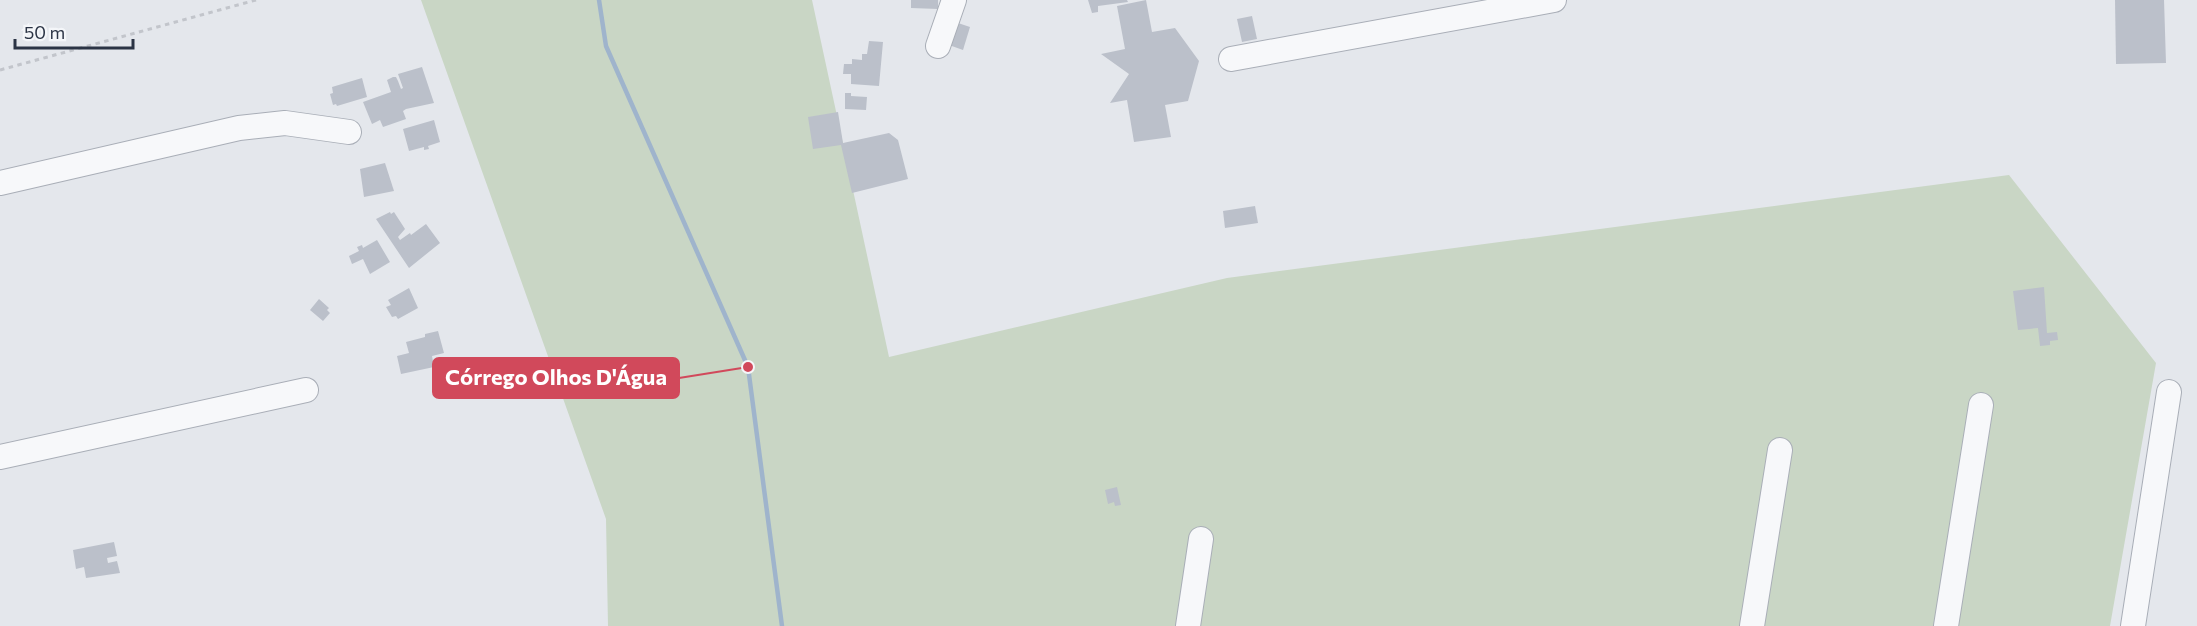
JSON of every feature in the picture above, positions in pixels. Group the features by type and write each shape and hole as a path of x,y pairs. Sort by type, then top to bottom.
{"street":[{"path":"938,46 954,0"},
{"path":"1231,59 1554,0"},
{"path":"0,183 239,128 285,123 349,132"},
{"path":"0,457 306,390"},
{"path":"2133,626 2169,392"},
{"path":"1946,626 1981,405"},
{"path":"1752,626 1780,450"},
{"path":"1188,626 1201,539"}],"path":[{"path":"0,69 256,0"}],"green space":[{"path":"421,0 812,0 889,357 1227,278 2009,175 2156,363 2110,626 608,626 606,519"}],"building":[{"path":"911,0 938,0 938,9 911,8"},
{"path":"1088,0 1127,0 1128,2 1098,6 1098,12 1092,13"},
{"path":"1146,0 1152,32 1175,28 1199,61 1188,101 1165,105 1171,137 1134,142 1127,100 1110,103 1129,74 1101,54 1125,49 1117,6"},
{"path":"2115,0 2164,0 2166,63 2116,64"},
{"path":"1252,16 1257,39 1242,42 1237,19"},
{"path":"955,22 970,27 963,50 949,45"},
{"path":"869,41 883,42 879,86 851,84 851,74 843,74 844,64 852,64 852,59 862,60 862,54 867,54"},
{"path":"422,67 434,103 406,109 403,111 406,119 383,127 380,120 372,124 363,102 391,92 387,80 393,77 396,77 401,89 403,88 398,74"},
{"path":"362,78 367,97 337,106 333,105 330,94 333,93 332,87"},
{"path":"845,93 851,93 851,96 867,97 866,110 845,109"},
{"path":"838,112 843,143 889,133 898,140 908,179 852,193 841,145 813,149 808,117"},
{"path":"434,120 440,142 428,146 429,149 424,150 424,147 409,151 403,129"},
{"path":"385,163 394,191 364,197 360,169"},
{"path":"1255,206 1258,223 1225,228 1223,211"},
{"path":"390,212 391,214 394,212 405,229 398,237 400,240 426,224 440,243 409,268 376,219"},
{"path":"377,240 390,262 370,274 363,259 352,264 349,256 359,251 357,247 362,245 363,248"},
{"path":"2044,287 2047,333 2057,332 2058,340 2050,341 2050,345 2040,346 2038,328 2018,330 2013,291"},
{"path":"409,288 418,308 398,319 396,316 392,317 386,307 391,305 388,300"},
{"path":"319,299 329,308 327,310 330,313 323,321 310,310"},
{"path":"438,331 444,353 432,356 434,367 401,374 397,356 409,353 406,342"},
{"path":"1117,487 1121,505 1115,506 1114,502 1108,504 1105,490"},
{"path":"114,542 117,556 107,558 108,563 117,561 120,573 86,578 84,567 76,569 73,550"}],"waterway":[{"path":"599,0 606,46 748,367 782,626"}],"place":[{"name":"Córrego Olhos D'Água","path":"748,367"}]}
